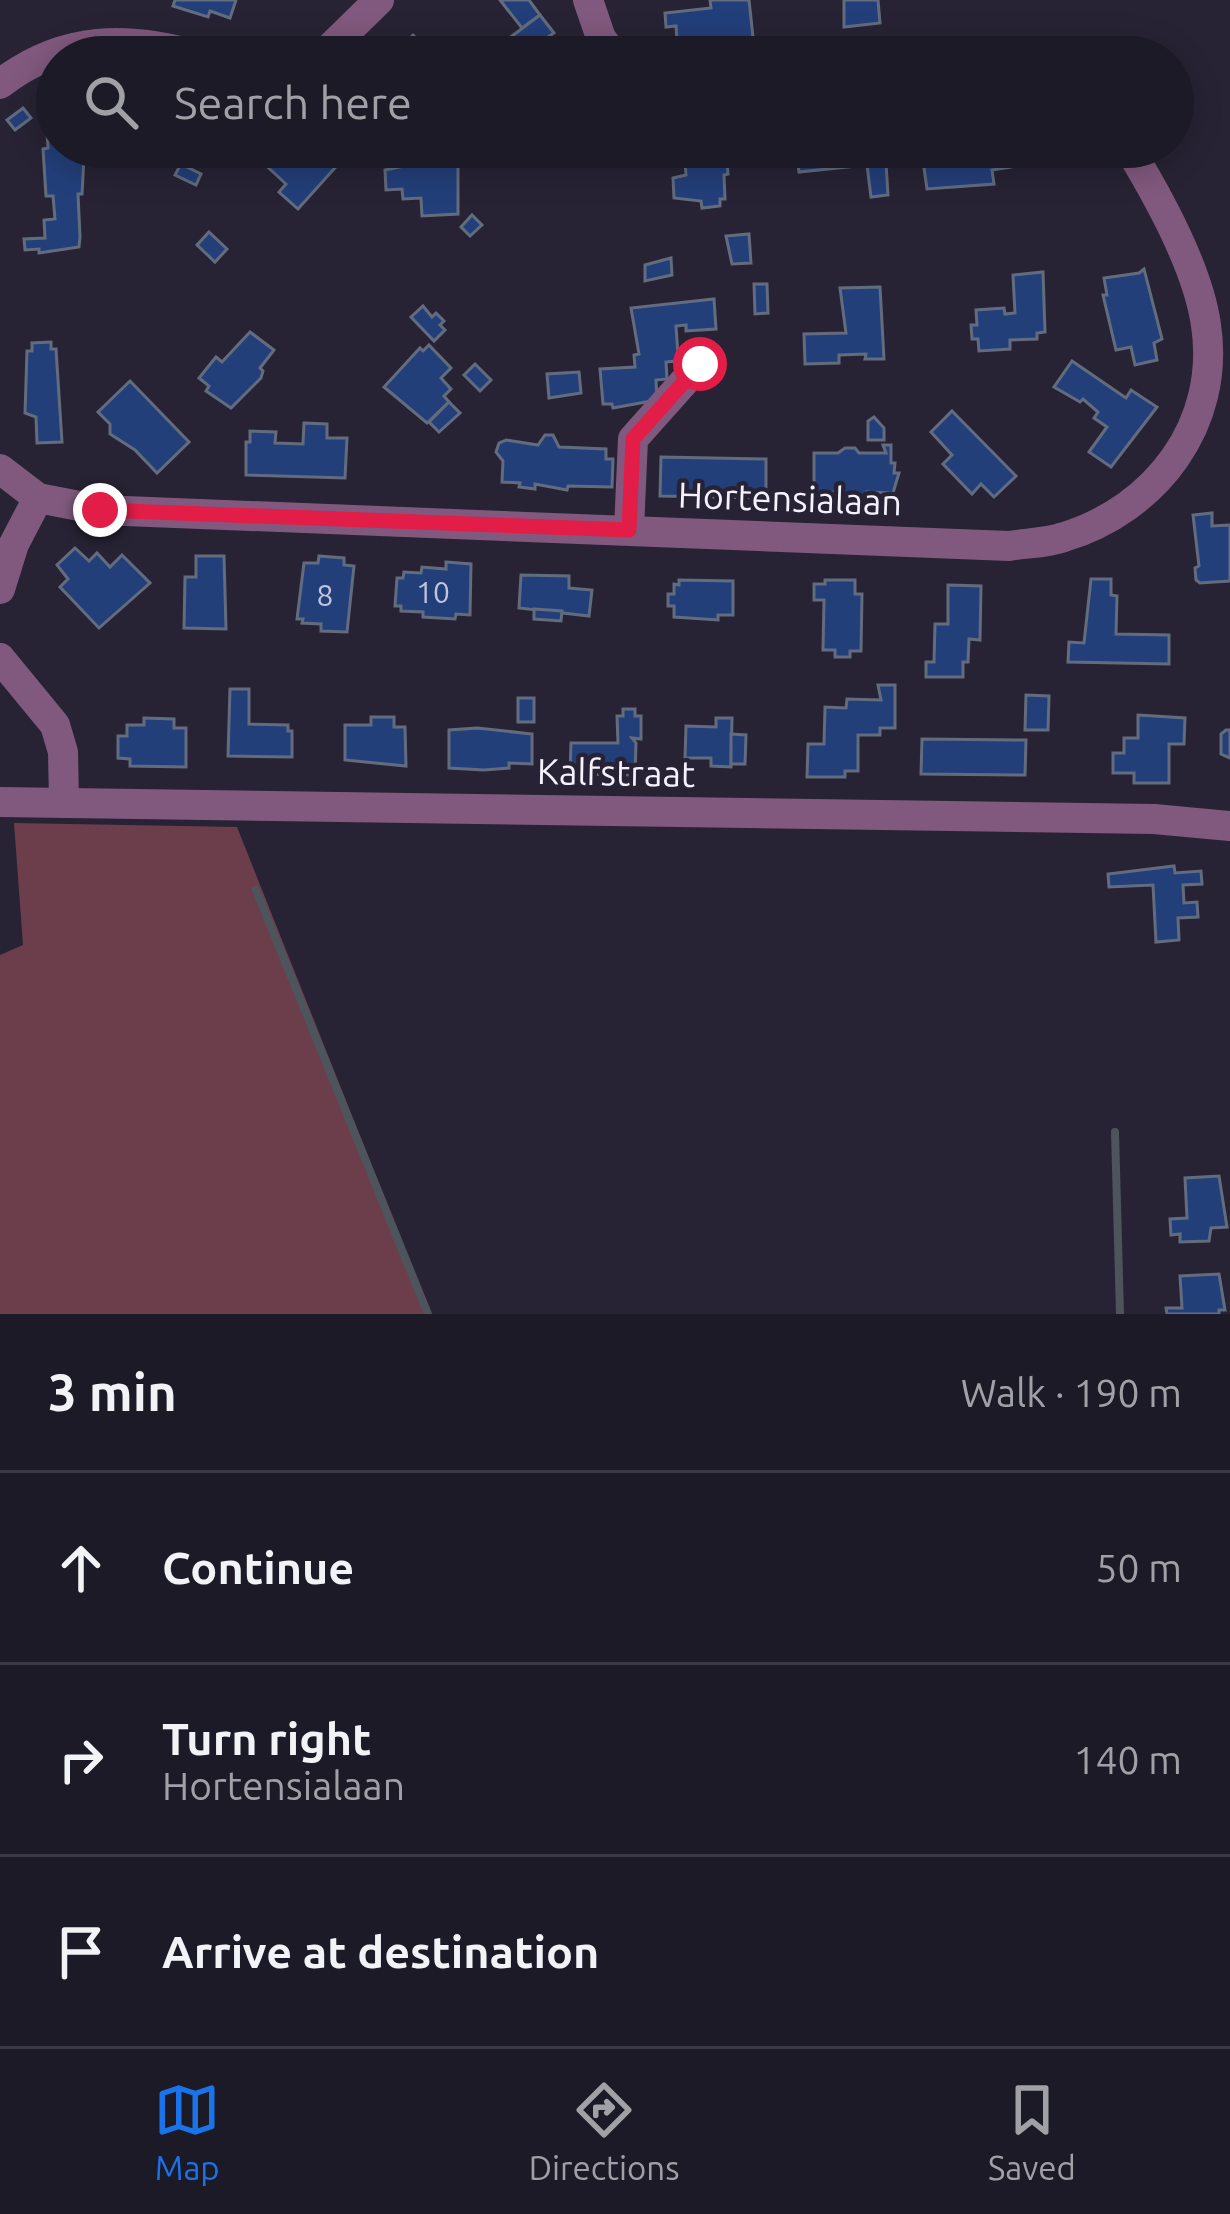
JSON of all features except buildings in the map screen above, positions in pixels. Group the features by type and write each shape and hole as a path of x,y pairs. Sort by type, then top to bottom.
{"street":[{"path":"343,36 380,0"},
{"path":"588,0 600,36"},
{"path":"1,81 36,61"},
{"name":"Hortensialaan","path":"0,470 38,498 100,510 1009,546 1060,539 1112,517 1148,492 1182,453 1199,412 1208,371 1207,327 1198,289 1138,168"},
{"path":"629,530 633,439 700,364"},
{"path":"0,589 14,544 38,498"},
{"path":"0,658 56,725 63,752 64,803"},
{"name":"Kalfstraat","path":"0,802 1154,819 1230,826"}],"shaded area":[{"path":"14,823 237,827 431,1314 0,1314 0,955 23,945"}],"waterway":[{"path":"256,890 428,1314"},
{"path":"1115,1132 1120,1314"}],"route":[{"path":"100,510 629,530 633,439 700,364"}]}
